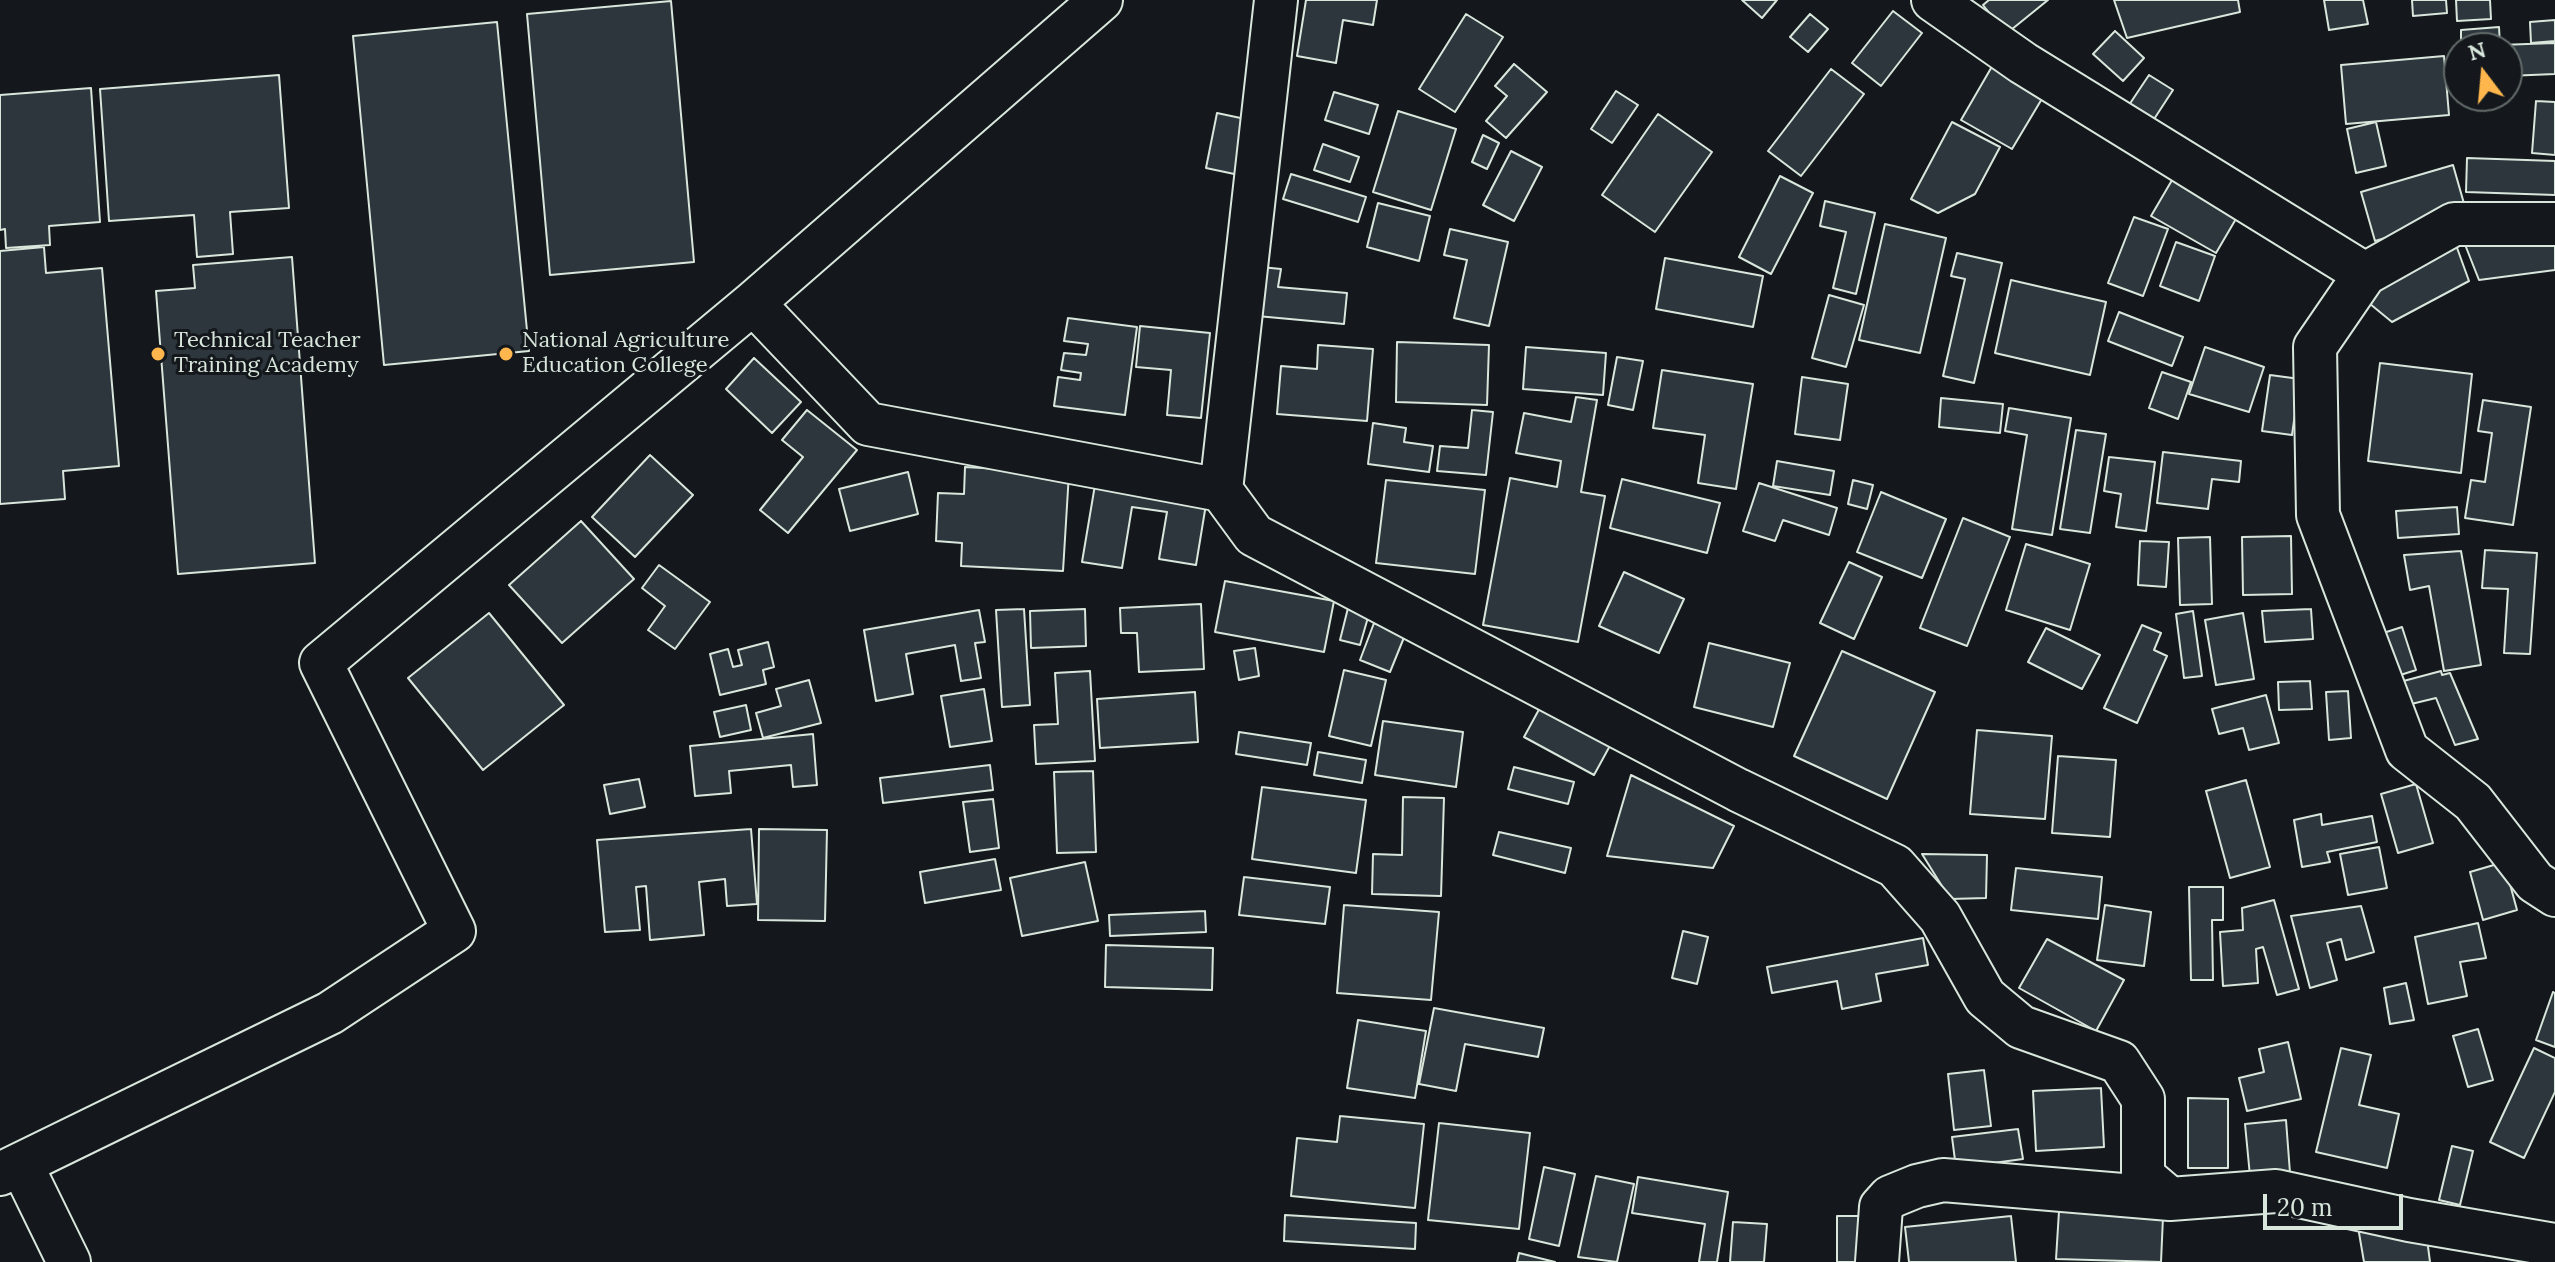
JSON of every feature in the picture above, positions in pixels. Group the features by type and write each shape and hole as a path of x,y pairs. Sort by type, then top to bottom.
{"street":[{"path":"69,1262 10,1169 330,1013 454,931 321,663 753,303 1101,0"},
{"path":"1276,0 1221,490 1254,535 1738,790 1895,866 1940,917 1985,997 2021,1027 2119,1062 2143,1099 2143,1176 2170,1199"},
{"path":"1933,0 2023,63 2365,274"},
{"path":"2555,224 2454,224 2365,274 2315,347 2318,515 2407,750 2473,802 2535,882 2555,895"},
{"path":"753,303 868,424 1221,490"},
{"path":"1877,1262 1881,1207 1890,1197 1943,1180 2170,1199 2276,1191 2409,1220 2555,1245"}],"building":[{"path":"1306,0 1377,0 1373,25 1343,20 1336,63 1297,56"},
{"path":"1742,0 1777,0 1762,18"},
{"path":"1989,0 2048,0 2006,34 1983,5"},
{"path":"2114,0 2238,0 2240,12 2127,38"},
{"path":"2324,0 2363,0 2368,24 2329,30"},
{"path":"2412,0 2446,0 2447,13 2413,16"},
{"path":"2456,0 2490,0 2491,19 2457,21"},
{"path":"671,1 694,262 550,275 527,14"},
{"path":"1893,11 1922,33 1881,86 1852,63"},
{"path":"1466,14 1503,37 1455,112 1419,89"},
{"path":"1810,14 1828,29 1808,52 1790,37"},
{"path":"2555,20 2555,41 2531,43 2530,22"},
{"path":"497,22 529,351 384,365 353,36"},
{"path":"2499,27 2499,32 2461,32"},
{"path":"2115,31 2144,58 2123,81 2093,54"},
{"path":"2555,43 2555,74 2523,75 2523,44"},
{"path":"2443,56 2443,112 2449,112 2449,115 2346,124 2341,65"},
{"path":"1994,63 2046,92 2012,149 1961,120"},
{"path":"1514,64 1547,92 1506,138 1486,121 1507,96 1495,86"},
{"path":"1831,69 1864,94 1801,176 1768,151"},
{"path":"279,75 289,208 230,212 233,254 197,257 194,215 109,221 100,89"},
{"path":"2149,75 2173,90 2145,133 2121,117"},
{"path":"91,88 100,222 49,226 50,245 6,248 5,229 0,230 0,95"},
{"path":"1616,91 1638,105 1612,143 1591,129"},
{"path":"1334,92 1378,105 1369,134 1325,120"},
{"path":"2536,101 2555,102 2555,155 2532,153"},
{"path":"1398,111 1456,129 1431,210 1373,192"},
{"path":"1217,113 1250,120 1239,175 1206,168"},
{"path":"1658,114 1712,152 1655,232 1602,195"},
{"path":"1952,122 2000,147 1975,194 1938,213 1911,199"},
{"path":"2376,122 2386,166 2356,173 2347,129"},
{"path":"1483,135 1499,143 1487,169 1472,162"},
{"path":"1323,144 1359,157 1350,182 1314,170"},
{"path":"1511,151 1542,167 1514,221 1483,205"},
{"path":"2467,158 2555,161 2555,195 2466,192"},
{"path":"2453,165 2467,214 2375,241 2361,192"},
{"path":"1291,174 1366,197 1358,222 1283,199"},
{"path":"2175,175 2240,212 2216,253 2151,216"},
{"path":"1780,176 1813,193 1771,274 1739,257"},
{"path":"1825,201 1875,213 1856,294 1833,288 1846,232 1820,226"},
{"path":"1378,203 1430,216 1419,261 1367,247"},
{"path":"2134,217 2168,229 2143,296 2108,283"},
{"path":"1885,224 1946,238 1920,353 1859,340"},
{"path":"2555,228 2555,270 2479,280 2464,242"},
{"path":"1450,229 1508,242 1489,326 1454,318 1467,260 1444,255"},
{"path":"2176,242 2215,256 2199,301 2160,286"},
{"path":"2456,245 2469,281 2392,322 2364,299 2368,288"},
{"path":"44,247 46,273 102,268 119,466 63,471 65,499 0,504 0,251"},
{"path":"1957,253 2002,263 1974,383 1943,376 1965,279 1951,276"},
{"path":"292,257 315,563 178,574 156,291 195,288 193,265"},
{"path":"1665,258 1763,276 1753,327 1656,309"},
{"path":"1251,266 1281,269 1278,287 1347,293 1344,324 1246,315"},
{"path":"2011,280 2106,302 2090,375 1995,353"},
{"path":"1829,295 1864,305 1846,367 1812,358"},
{"path":"2119,312 2183,337 2172,366 2108,341"},
{"path":"1068,318 1137,327 1125,415 1054,406 1058,377 1080,380 1081,373 1061,370 1064,353 1086,355 1088,344 1064,341"},
{"path":"1140,326 1210,333 1201,418 1167,415 1171,370 1136,367"},
{"path":"1397,342 1489,345 1487,405 1396,402"},
{"path":"1318,345 1373,349 1367,421 1277,414 1281,366 1317,369"},
{"path":"1526,347 1606,353 1603,395 1523,389"},
{"path":"2205,347 2264,367 2249,412 2189,394"},
{"path":"1617,357 1643,361 1633,410 1608,405"},
{"path":"754,358 801,402 772,433 726,389"},
{"path":"2380,363 2472,374 2461,473 2368,461"},
{"path":"1662,370 1753,384 1736,489 1698,483 1705,435 1653,428"},
{"path":"2162,372 2191,382 2178,419 2149,408"},
{"path":"2270,375 2300,379 2292,435 2262,431"},
{"path":"1802,377 1848,384 1840,440 1795,434"},
{"path":"1576,397 1597,400 1581,492 1605,496 1578,642 1483,625 1510,478 1557,487 1561,461 1516,453 1524,413 1571,422"},
{"path":"1941,398 2003,404 2000,433 1939,427"},
{"path":"2483,400 2531,407 2513,525 2465,518 2471,480 2485,482 2492,433 2478,431"},
{"path":"2009,408 2071,418 2052,535 2012,529 2027,435 2005,431"},
{"path":"807,410 857,450 788,533 760,510 803,457 782,440"},
{"path":"1472,410 1493,412 1486,475 1437,471 1440,446 1468,448"},
{"path":"1373,423 1406,428 1404,442 1433,446 1429,472 1368,464"},
{"path":"2076,430 2106,434 2090,533 2060,529"},
{"path":"2163,452 2241,461 2239,482 2212,479 2208,509 2157,503"},
{"path":"650,455 693,495 635,557 592,517"},
{"path":"2109,457 2155,462 2146,531 2116,527 2121,494 2104,491"},
{"path":"1777,461 1834,471 1830,495 1773,486"},
{"path":"965,467 1069,473 1063,571 961,566 962,543 936,541 938,493 964,494"},
{"path":"908,472 918,514 850,531 839,489"},
{"path":"1097,473 1208,492 1196,565 1159,559 1167,512 1132,507 1122,568 1082,562"},
{"path":"1622,479 1720,503 1707,553 1610,528"},
{"path":"1386,480 1485,490 1475,574 1376,563"},
{"path":"1853,480 1873,485 1867,509 1848,504"},
{"path":"1759,483 1837,508 1829,535 1783,520 1775,541 1743,531"},
{"path":"1881,492 1946,519 1922,578 1857,552"},
{"path":"2457,507 2459,534 2398,538 2396,511"},
{"path":"1963,518 2010,537 1967,646 1920,628"},
{"path":"581,521 634,579 562,643 509,585"},
{"path":"2291,536 2292,594 2243,595 2242,537"},
{"path":"2210,537 2212,604 2180,605 2178,538"},
{"path":"2140,541 2169,542 2166,587 2138,585"},
{"path":"2026,544 2090,564 2070,630 2006,610"},
{"path":"2485,550 2537,553 2530,654 2504,653 2508,589 2482,588"},
{"path":"2461,551 2481,665 2444,671 2429,586 2410,590 2404,555"},
{"path":"1849,562 1882,577 1854,639 1820,623"},
{"path":"659,565 710,602 675,649 648,630 665,606 642,588"},
{"path":"1624,572 1684,599 1659,653 1599,626"},
{"path":"1225,581 1334,601 1324,652 1215,632"},
{"path":"1201,604 1204,669 1139,672 1137,633 1121,633 1120,608"},
{"path":"1348,608 1369,614 1360,645 1340,640"},
{"path":"1024,609 1030,705 1002,707 996,610"},
{"path":"1085,609 1086,646 1031,648 1030,611"},
{"path":"2311,609 2313,639 2265,642 2262,611"},
{"path":"979,610 985,642 975,643 981,678 961,681 955,645 906,654 913,694 876,701 864,630"},
{"path":"2193,611 2202,676 2184,678 2176,614"},
{"path":"489,613 564,705 483,770 408,678"},
{"path":"2243,613 2254,679 2216,685 2205,620"},
{"path":"1374,623 1405,635 1390,672 1360,660"},
{"path":"2142,625 2161,633 2154,650 2167,656 2137,723 2104,708"},
{"path":"2402,627 2416,670 2391,678 2377,635"},
{"path":"2046,628 2100,655 2082,689 2028,662"},
{"path":"768,642 774,667 763,670 766,684 720,695 710,654 728,649 733,667 742,665 738,650"},
{"path":"1709,643 1790,663 1773,727 1694,707"},
{"path":"1255,648 1259,676 1239,680 1234,651"},
{"path":"1842,651 1935,692 1887,799 1794,756"},
{"path":"1344,670 1386,680 1371,746 1329,736"},
{"path":"1090,671 1095,761 1036,764 1034,725 1058,724 1055,673"},
{"path":"2441,671 2442,675 2450,673 2478,739 2455,745 2436,698 2403,706 2396,683"},
{"path":"809,680 821,723 763,738 756,713 781,706 776,689"},
{"path":"2310,681 2312,709 2279,710 2278,682"},
{"path":"984,689 992,741 950,747 941,696"},
{"path":"2348,691 2351,738 2329,740 2326,692"},
{"path":"1195,692 1198,742 1100,748 1097,699"},
{"path":"2266,695 2279,743 2249,750 2243,728 2219,734 2212,709"},
{"path":"1542,704 1612,742 1594,775 1524,737"},
{"path":"746,705 751,730 720,737 714,712"},
{"path":"1383,721 1463,732 1456,787 1375,775"},
{"path":"1977,730 2052,736 2045,819 1970,814"},
{"path":"1239,732 1311,743 1307,765 1236,754"},
{"path":"813,734 817,785 793,787 791,765 729,771 731,793 695,796 690,746"},
{"path":"1318,752 1366,760 1362,783 1314,775"},
{"path":"2058,756 2116,760 2110,837 2052,833"},
{"path":"990,765 993,790 883,803 880,778"},
{"path":"1514,767 1574,782 1568,804 1508,789"},
{"path":"1093,771 1096,852 1057,853 1054,772"},
{"path":"1631,775 1734,826 1713,868 1607,856"},
{"path":"639,779 645,807 610,814 604,785"},
{"path":"2246,780 2270,867 2230,878 2206,791"},
{"path":"2416,784 2433,843 2398,853 2381,794"},
{"path":"1262,787 1366,800 1356,873 1252,859"},
{"path":"1403,797 1444,798 1441,896 1372,894 1373,854 1402,855"},
{"path":"993,799 999,848 970,852 963,802"},
{"path":"2321,814 2322,825 2372,816 2377,842 2327,852 2330,862 2302,867 2294,820"},
{"path":"751,829 757,904 727,906 725,879 699,882 704,935 650,940 646,886 636,887 640,930 605,932 597,840"},
{"path":"759,829 827,830 825,921 758,920"},
{"path":"1499,832 1571,848 1565,873 1493,855"},
{"path":"2379,847 2387,888 2348,895 2340,854"},
{"path":"1922,854 1987,855 1986,898 1950,899"},
{"path":"995,859 1001,890 925,903 920,872"},
{"path":"1085,862 1098,921 1022,936 1010,878"},
{"path":"2504,862 2517,910 2483,920 2470,872"},
{"path":"2016,868 2102,877 2098,919 2011,910"},
{"path":"1244,877 1330,887 1325,924 1239,915"},
{"path":"2189,887 2223,887 2223,920 2212,920 2213,980 2191,980"},
{"path":"2274,900 2299,989 2277,995 2263,947 2256,949 2258,983 2223,986 2220,932 2243,930 2242,908"},
{"path":"1344,905 1439,912 1431,1000 1337,993"},
{"path":"2105,905 2151,912 2144,966 2097,960"},
{"path":"2361,906 2374,952 2346,960 2341,939 2327,943 2337,980 2310,988 2291,916"},
{"path":"1205,911 1206,932 1110,936 1109,915"},
{"path":"2478,923 2486,958 2460,962 2467,996 2428,1004 2415,937"},
{"path":"1683,931 1708,937 1697,984 1672,978"},
{"path":"1923,938 1928,965 1876,974 1881,1001 1842,1009 1837,981 1772,993 1767,967"},
{"path":"2047,939 2124,980 2096,1031 2019,988"},
{"path":"1106,945 1213,948 1212,990 1105,987"},
{"path":"2406,983 2414,1020 2390,1024 2384,988"},
{"path":"2555,993 2555,1047 2536,1040"},
{"path":"1434,1008 1544,1028 1538,1057 1465,1044 1456,1091 1419,1084"},
{"path":"1358,1020 1426,1031 1415,1098 1347,1088"},
{"path":"2478,1029 2493,1080 2468,1087 2453,1036"},
{"path":"2288,1042 2301,1099 2247,1111 2239,1078 2264,1072 2259,1049"},
{"path":"2341,1048 2371,1055 2359,1105 2399,1114 2387,1168 2316,1152"},
{"path":"2534,1048 2555,1058 2555,1092 2524,1158 2490,1142"},
{"path":"1984,1070 1991,1126 1954,1130 1948,1074"},
{"path":"2101,1088 2104,1147 2036,1151 2033,1091"},
{"path":"2188,1098 2228,1099 2228,1168 2188,1168"},
{"path":"1340,1116 1424,1124 1415,1208 1291,1196 1297,1138 1337,1142"},
{"path":"2286,1120 2290,1173 2250,1176 2245,1124"},
{"path":"1439,1123 1530,1133 1519,1229 1428,1220"},
{"path":"2018,1129 2023,1159 1956,1168 1952,1137"},
{"path":"2452,1146 2473,1151 2460,1205 2439,1200"},
{"path":"1544,1167 1575,1174 1559,1246 1529,1239"},
{"path":"1596,1176 1634,1184 1617,1262 1578,1257"},
{"path":"1638,1177 1728,1192 1717,1262 1699,1262 1705,1224 1632,1213"},
{"path":"2059,1211 2163,1217 2161,1262 2056,1259"},
{"path":"1285,1215 1416,1223 1415,1249 1284,1241"},
{"path":"1837,1216 1862,1216 1861,1262 1837,1262"},
{"path":"2011,1216 2016,1262 1909,1262 1905,1227"},
{"path":"1733,1222 1767,1224 1764,1262 1730,1262"},
{"path":"2358,1227 2426,1231 2430,1262 2364,1262"},
{"path":"1519,1253 1555,1262 1517,1262"}],"place":[{"name":"Technical Teacher Training Academy","path":"158,354"},
{"name":"National Agriculture Education College","path":"506,354"}]}
